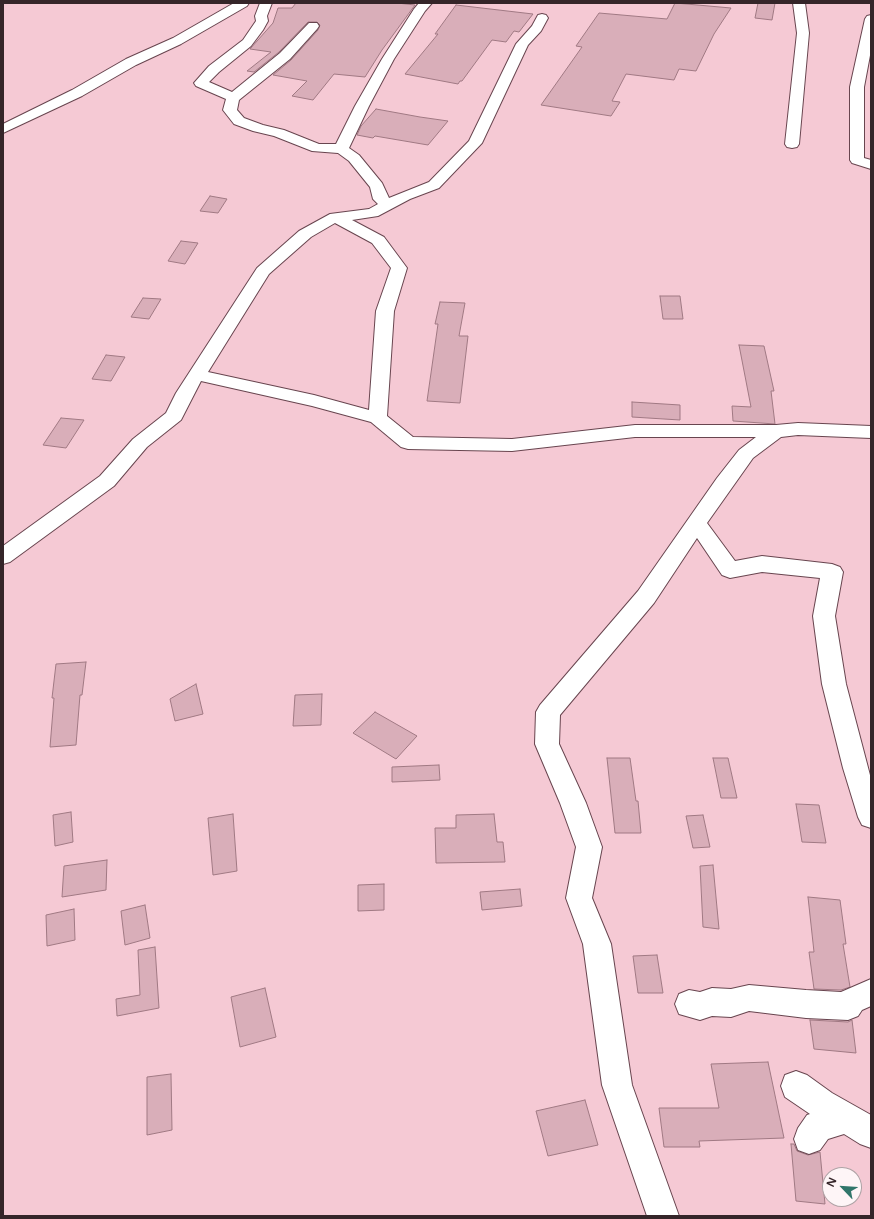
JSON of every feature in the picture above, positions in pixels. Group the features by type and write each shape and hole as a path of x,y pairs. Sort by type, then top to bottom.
{"street":[{"path":"3,128 77,93 131,62 176,40 243,3"},
{"path":"234,98 201,83 214,70 247,43 262,21 261,16 266,3"},
{"path":"341,149 362,106 388,59 426,3"},
{"path":"792,144 803,33 799,3"},
{"path":"3,557 106,481 140,443 174,416 197,375 263,271 305,234 335,217 373,213 417,190 434,185 475,142 522,44 537,28 542,18"},
{"path":"871,19 857,87 857,160 871,165"},
{"path":"313,26 284,56 234,98 230,110 239,121 258,128 279,133 317,148 341,149 354,158 377,186 381,199 386,205"},
{"path":"335,217 378,240 399,268 385,311 378,418"},
{"path":"197,375 314,401 378,418 408,443 512,445 635,431 776,431 798,429 871,432"},
{"path":"663,1216 617,1085 597,944 579,898 589,847 573,803 547,744 548,712 646,597 724,483 746,454 776,431"},
{"path":"696,525 702,530 730,570 762,564 832,572 824,616 834,684 855,768 871,816"},
{"path":"689,1004 700,1006 712,1002 731,1003 749,998 806,1004 848,1006 852,1000 871,992"},
{"path":"796,1086 821,1104 859,1125"},
{"path":"809,1139 818,1126 859,1125"}],"building":[{"path":"296,3 397,3 415,5 382,50 365,77 334,74 313,100 292,96 307,81 273,75 291,60 318,30 320,25 317,22 308,22 279,52 254,72 247,71 271,52 250,49 273,23 278,8 292,8"},
{"path":"675,3 731,8 714,34 696,71 679,69 674,80 626,74 612,101 620,102 611,116 541,105 582,47 576,46 599,13 667,19"},
{"path":"758,3 775,3 772,20 755,18"},
{"path":"456,5 533,14 519,32 514,31 506,42 492,40 462,81 458,84 405,74 438,34 435,34"},
{"path":"376,109 448,121 428,145 375,136 373,138 357,135 361,126"},
{"path":"210,196 227,199 218,213 200,211"},
{"path":"181,241 198,243 185,264 168,261"},
{"path":"660,296 680,296 683,319 663,319"},
{"path":"143,298 161,299 149,319 131,317"},
{"path":"440,302 465,303 459,336 468,336 460,403 427,401 438,324 435,324"},
{"path":"739,345 764,346 774,391 771,391 775,424 733,421 732,406 751,407"},
{"path":"106,355 125,357 111,381 92,379"},
{"path":"632,402 680,405 680,420 632,417"},
{"path":"61,418 84,420 66,448 43,445"},
{"path":"86,662 82,695 80,695 76,745 50,747 54,698 52,698 56,664"},
{"path":"196,684 203,714 175,721 170,699"},
{"path":"322,694 321,725 293,726 295,695"},
{"path":"375,712 417,736 396,759 353,733"},
{"path":"607,758 630,758 636,801 638,801 641,833 615,833"},
{"path":"713,758 728,758 737,798 721,798"},
{"path":"439,765 440,780 392,782 392,767"},
{"path":"796,804 819,805 826,843 802,842"},
{"path":"71,812 73,842 55,846 53,815"},
{"path":"233,814 237,871 213,875 208,818"},
{"path":"494,814 497,842 503,842 505,862 436,863 435,828 456,828 456,815"},
{"path":"703,815 710,847 693,848 686,816"},
{"path":"107,860 106,890 62,897 64,866"},
{"path":"713,865 719,929 703,927 700,866"},
{"path":"384,884 384,910 358,911 358,885"},
{"path":"520,889 522,906 482,910 480,892"},
{"path":"808,897 840,900 846,944 843,944 850,987 841,990 814,989 809,952 814,952"},
{"path":"145,905 150,938 125,945 121,911"},
{"path":"74,909 75,940 47,946 46,915"},
{"path":"155,947 159,1008 117,1016 116,999 140,995 138,950"},
{"path":"657,955 663,993 638,993 633,956"},
{"path":"265,988 276,1037 240,1047 231,997"},
{"path":"810,1020 848,1022 852,1020 856,1053 814,1049"},
{"path":"768,1062 784,1138 699,1141 700,1147 664,1147 659,1108 719,1108 711,1064"},
{"path":"171,1074 172,1130 147,1135 147,1077"},
{"path":"585,1100 598,1145 548,1156 536,1111"},
{"path":"791,1144 794,1144 797,1151 808,1155 820,1152 822,1173 822,1204 796,1201"}]}
